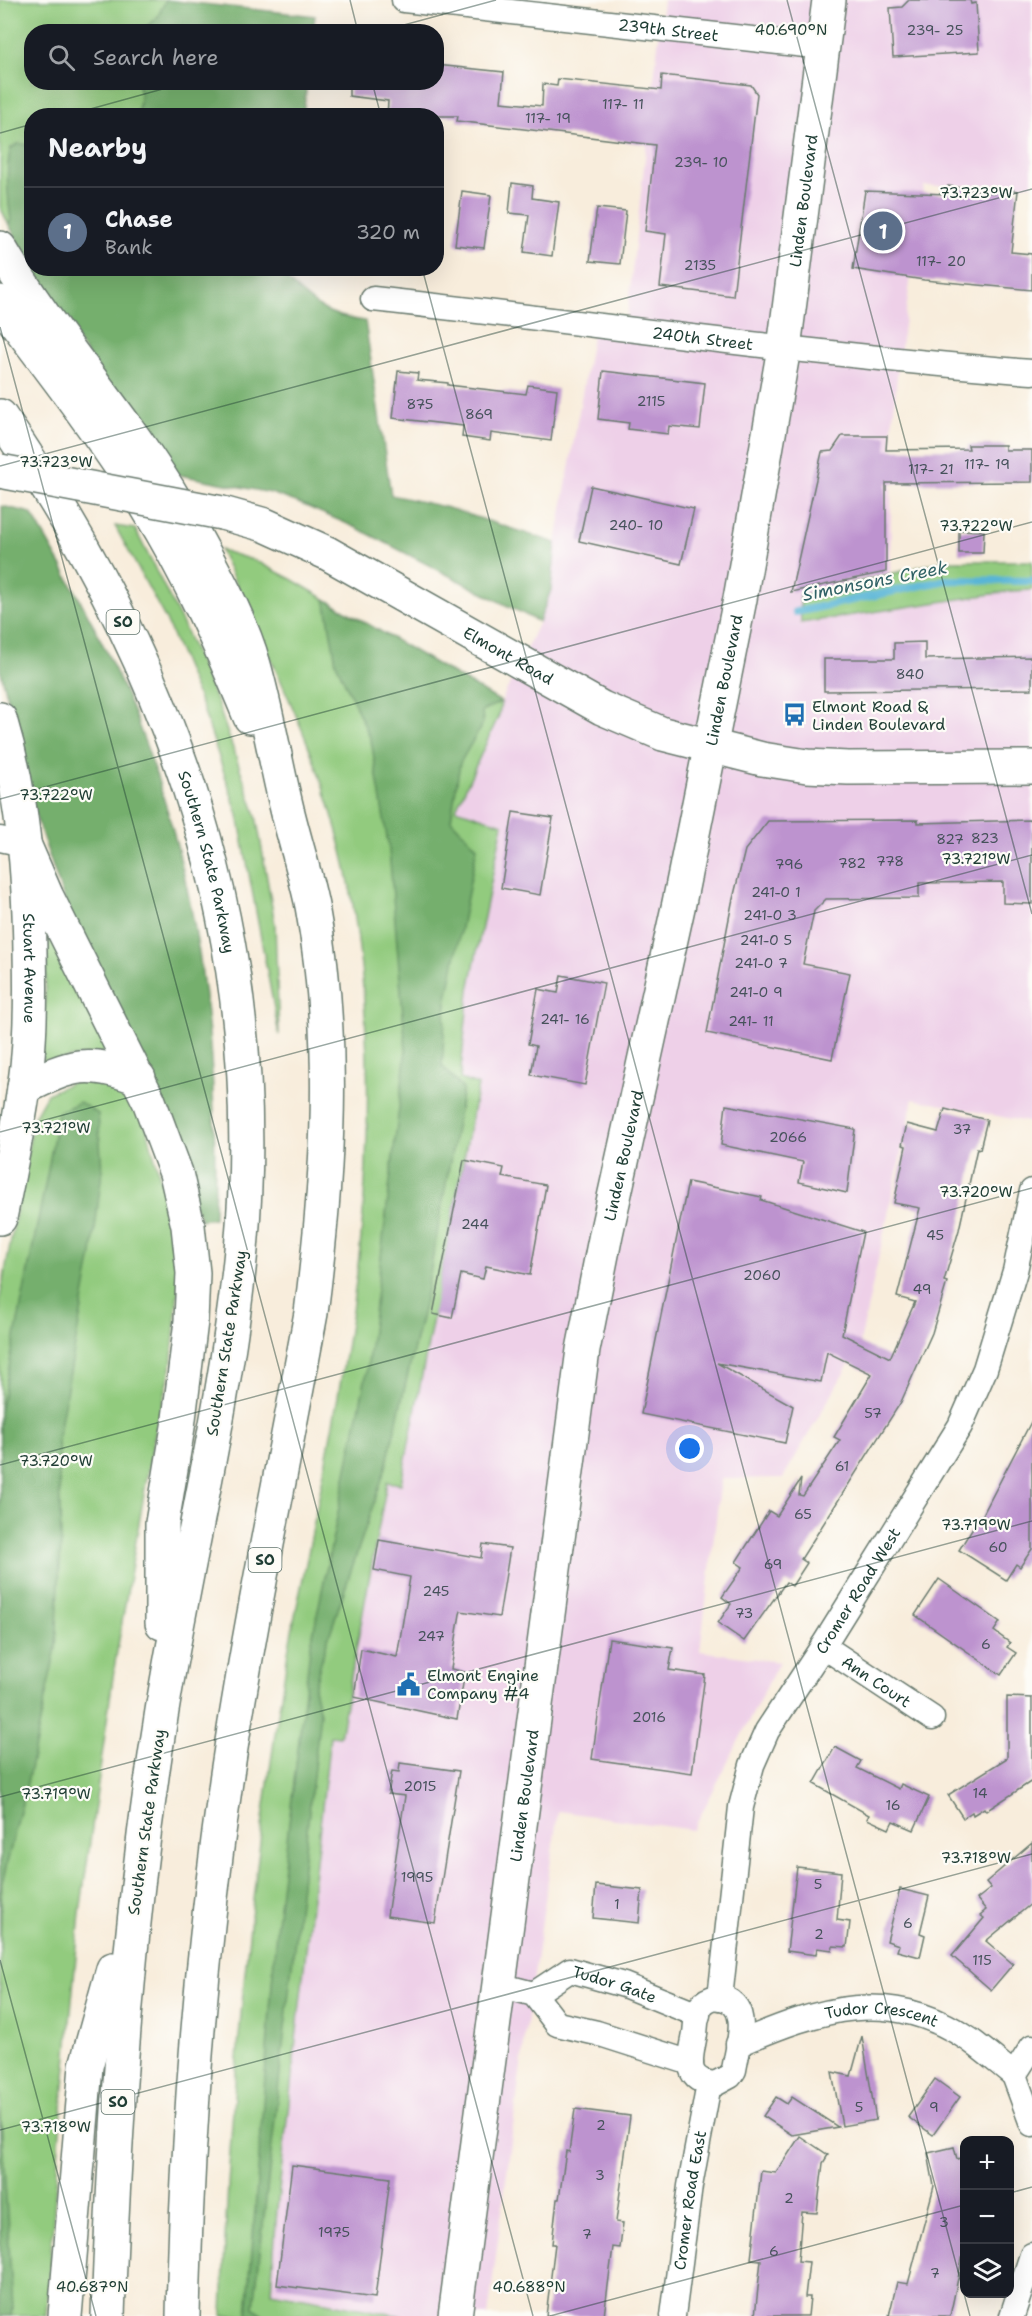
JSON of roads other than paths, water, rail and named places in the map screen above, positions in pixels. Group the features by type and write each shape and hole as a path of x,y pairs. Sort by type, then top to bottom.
{"main road":[{"name":"Linden Boulevard","path":"454,2316 583,1350 740,599 784,348 829,0"},
{"path":"0,248 38,308 175,501 219,584 254,663 286,807"},
{"path":"0,302 116,460 177,560 232,674 286,807"},
{"name":"Southern State Parkway","path":"0,416 88,553 131,638 166,720 194,804 215,882 231,959 241,1026 246,1105 247,1159 236,1295 222,1386 162,1708 136,1889 120,2072 108,2316"},
{"name":"Elmont Road","path":"0,471 222,513 265,525 327,553 621,718 663,734 762,759 828,768 1032,767"},
{"name":"Stuart Avenue","path":"0,719 16,786 12,842 29,902 30,1000 24,1088 8,1138 0,1218"},
{"name":"SO","path":"183,2316 185,2232 196,2048 215,1864 242,1680 311,1313 325,1176 328,1084 323,990 312,908 303,864 286,807"},
{"path":"12,842 47,897 139,1078 176,1173 188,1226 193,1273 191,1321 183,1392 162,1523 162,1708"},
{"path":"24,1088 62,1070 84,1066 104,1066 139,1078"},
{"path":"65,2316 86,2066 136,1889"}],"street":[{"name":"239th Street","path":"404,0 823,47"},
{"name":"240th Street","path":"373,299 578,321 901,362 1032,372"},
{"name":"Cromer Road West","path":"720,1998 741,1807 752,1766 767,1731 824,1646 960,1426 1023,1274 1032,1191"},
{"name":"Ann Court","path":"824,1646 932,1718"},
{"name":"Tudor Gate","path":"534,1994 570,1970 624,1985 698,2015"},
{"path":"499,1985 534,1994 557,2024 597,2033 691,2063"},
{"path":"720,1998 728,1999 736,2004 741,2022 734,2070 730,2076 715,2084 709,2084 698,2080 692,2073 691,2063 701,2006 709,1999 720,1998"},
{"name":"Tudor Crescent","path":"738,2044 792,2022 841,2008 879,2006 931,2019 968,2039 1014,2074"},
{"path":"1032,2047 1014,2074 1032,2124"},
{"name":"Cromer Road East","path":"673,2316 690,2186 709,2084"},
{"path":"1012,2316 1032,2255"}],"waterway":[{"name":"Simonsons Creek","path":"796,612 946,580 1032,581"}],"place":[{"name":"Chase","path":"883,231"},
{"name":"Elmont Road & Linden Boulevard","path":"794,715"},
{"name":"Elmont Engine Company #4","path":"409,1684"}]}
